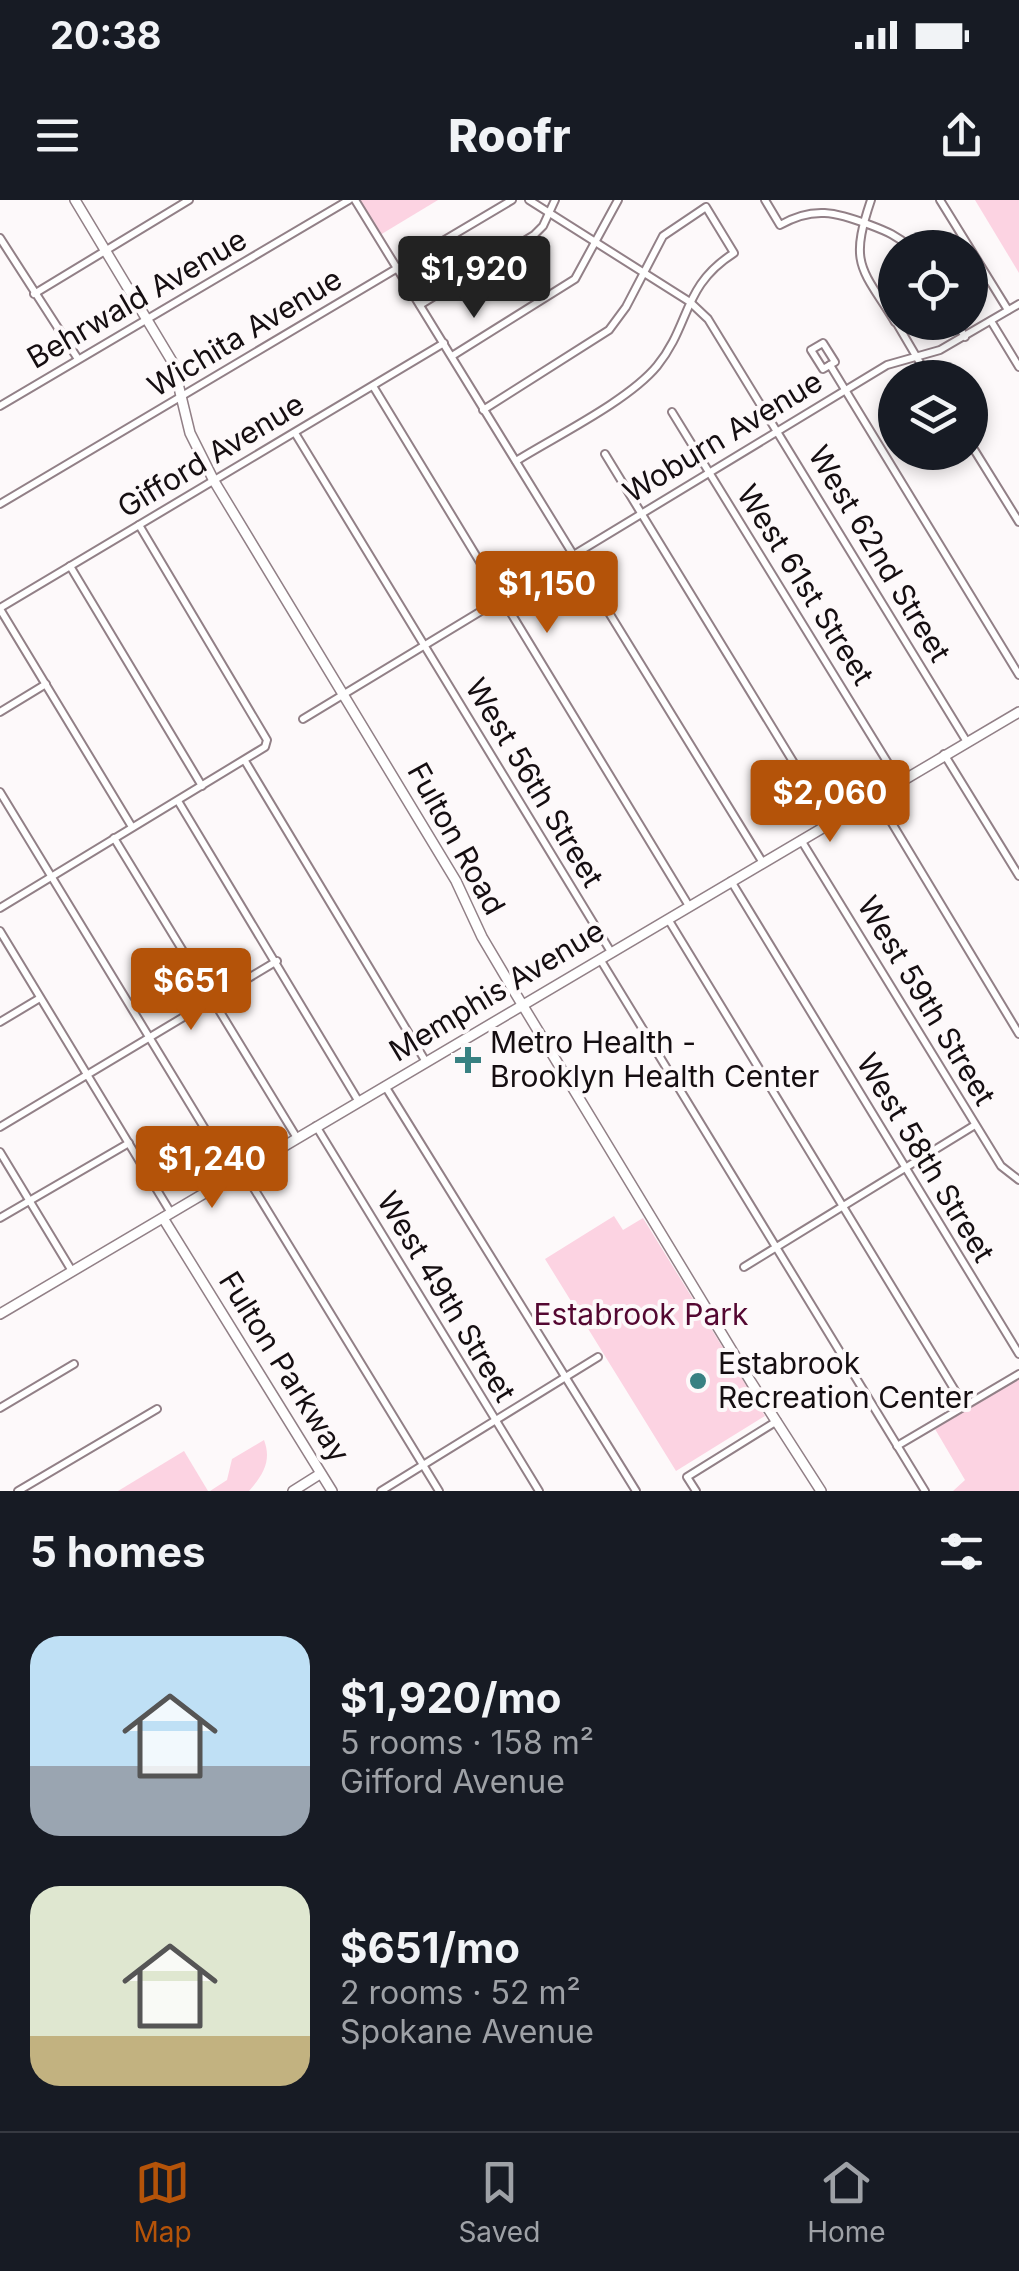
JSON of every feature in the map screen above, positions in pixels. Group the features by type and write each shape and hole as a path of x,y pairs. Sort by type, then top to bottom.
{"main road":[{"name":"Fulton Road","path":"75,200 173,363 190,433 214,481 456,881 482,936 522,1004 821,1491"},
{"name":"Memphis Avenue","path":"0,1314 1019,712"},
{"name":"Fulton Parkway","path":"167,1216 332,1491"},
{"path":"293,1491 320,1474"}],"street":[{"path":"34,294 175,204 189,200"},
{"path":"352,200 763,863"},
{"name":"Behrwald Avenue","path":"0,406 352,200"},
{"name":"Wichita Avenue","path":"0,504 512,200"},
{"name":"West 62nd Street","path":"529,200 690,302 708,319 967,742"},
{"path":"420,305 534,235 556,200"},
{"path":"452,356 575,278 618,200"},
{"path":"871,200 858,250 878,292"},
{"path":"940,200 1008,310"},
{"path":"766,201 780,224 806,212 822,211 839,213 883,230"},
{"path":"483,410 609,330 626,308 663,236 706,207 734,253 705,274 666,354 641,382 516,461"},
{"path":"0,238 78,359"},
{"name":"Woburn Avenue","path":"988,322 1019,304"},
{"path":"991,320 1019,367"},
{"path":"906,340 919,360"},
{"name":"Woburn Avenue","path":"303,719 888,365 940,350 959,340"},
{"name":"Gifford Avenue","path":"0,608 444,343"},
{"path":"830,365 1019,675"},
{"path":"372,386 689,906"},
{"name":"West 61st Street","path":"672,412 899,781"},
{"name":"West 56th Street","path":"295,433 611,952"},
{"path":"605,454 830,822"},
{"path":"988,469 1016,510 1019,522"},
{"path":"0,908 265,748 267,740 139,525"},
{"path":"70,566 202,786"},
{"path":"0,608 132,827"},
{"path":"0,712 46,684"},
{"path":"944,754 1019,876"},
{"path":"245,761 426,1062"},
{"path":"0,792 149,1037 439,1491"},
{"path":"875,795 1019,1034"},
{"path":"178,801 359,1102"},
{"path":"114,838 296,1138"},
{"name":"West 59th Street","path":"801,840 1001,1166 1019,1180"},
{"name":"West 58th Street","path":"731,881 1019,1354"},
{"path":"668,919 964,1407"},
{"path":"0,931 129,1143 167,1216"},
{"path":"600,959 925,1491"},
{"path":"0,1127 276,961"},
{"path":"0,1022 40,998"},
{"path":"386,1086 636,1491"},
{"path":"744,1267 975,1125"},
{"name":"West 49th Street","path":"316,1126 538,1491"},
{"path":"0,1218 129,1143"},
{"path":"0,1152 72,1271"},
{"path":"380,1491 598,1357"},
{"path":"0,1408 74,1364"},
{"path":"897,1446 1019,1374"},
{"path":"18,1491 157,1408"},
{"path":"696,1491 687,1477 777,1422"}],"green space":[{"path":"359,200 438,200 380,235"},
{"path":"975,200 1019,200 1019,273"},
{"name":"Estabrook Park","path":"614,1216 623,1230 643,1218 765,1416 676,1471 545,1259"},
{"path":"1019,1379 1019,1491 953,1491 965,1480 935,1429"},
{"path":"264,1440 265,1467 249,1491 210,1491 227,1480 232,1459"},
{"path":"184,1451 208,1491 118,1491"}],"place":[{"name":"Metro Health - Brooklyn Health Center","path":"468,1060"},
{"name":"Estabrook Recreation Center","path":"698,1381"}]}
